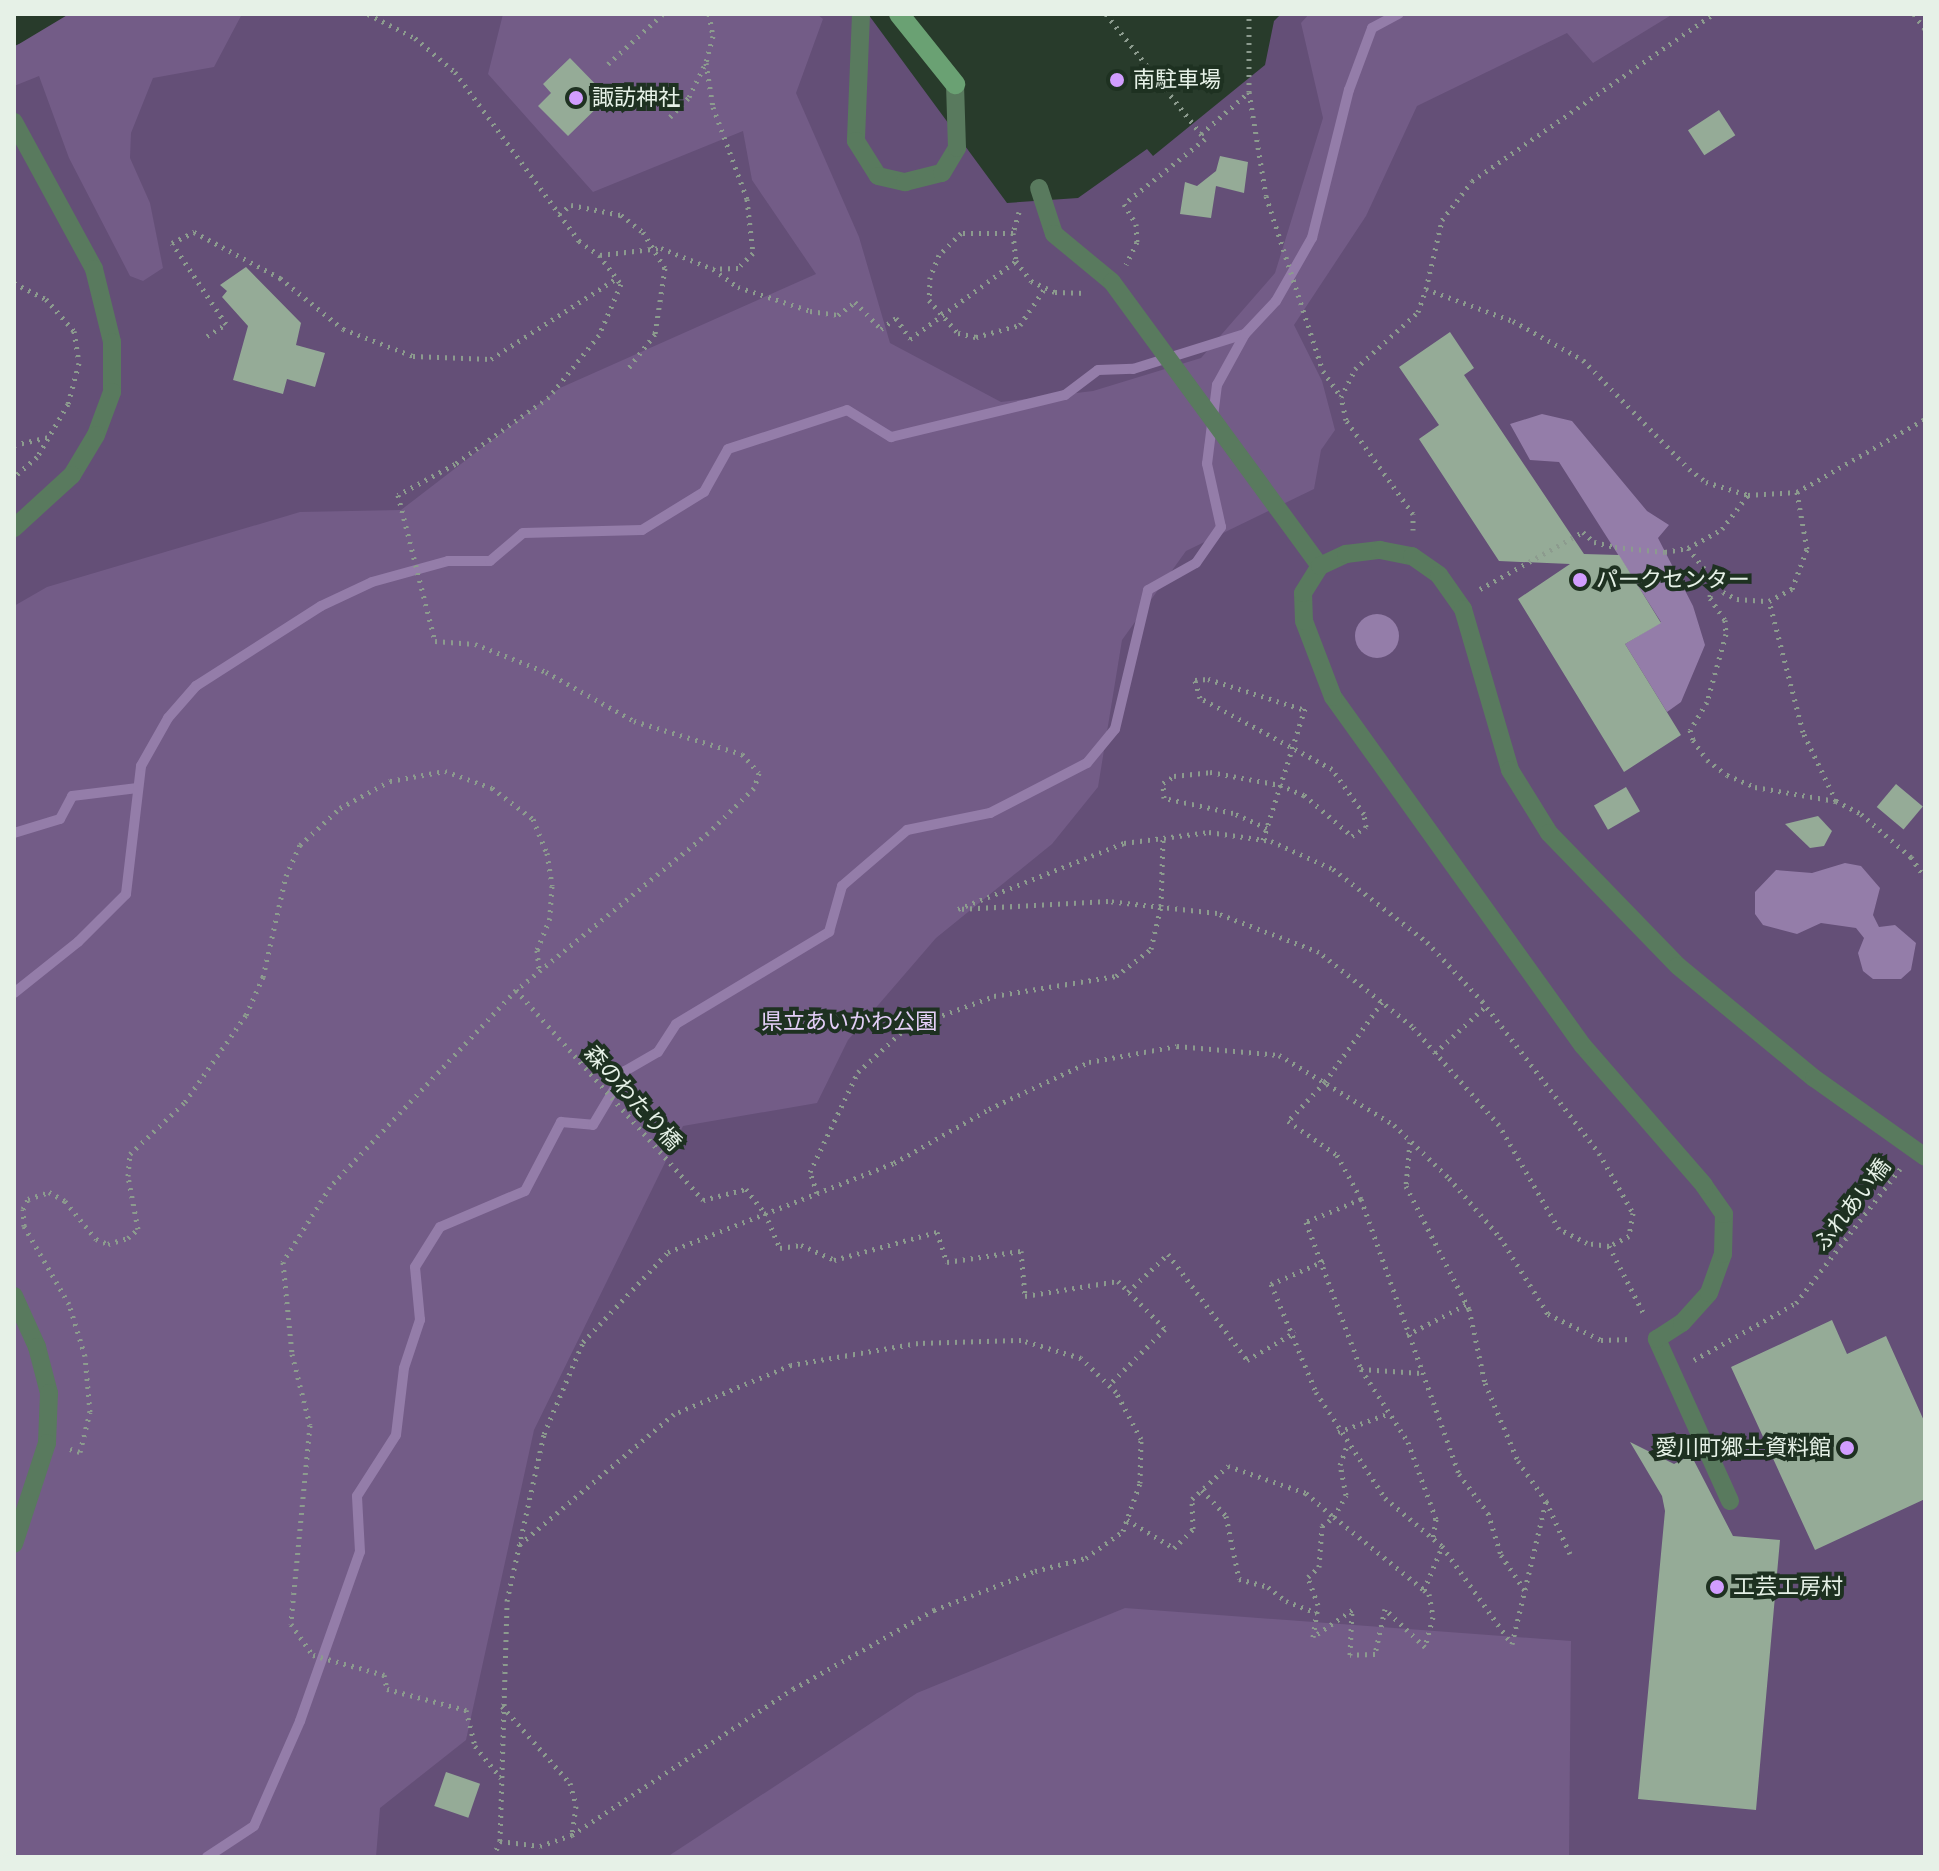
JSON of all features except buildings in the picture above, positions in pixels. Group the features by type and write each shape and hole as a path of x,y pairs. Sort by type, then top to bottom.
{"street":[{"path":"899,14 955,84"}],"lane":[{"path":"861,14 856,141 878,176 914,182 942,173 957,148 955,84"},
{"path":"14,122 94,269 106,306 112,392 96,435 72,475 14,528"},
{"path":"1039,188 1054,234 1112,282 1320,566"},
{"path":"1730,1501 1657,1339 1682,1323 1709,1293 1723,1254 1724,1214 1583,1046 1333,697 1304,621 1303,593 1320,566 1346,554 1380,550 1412,556 1439,575 1463,609 1510,770 1549,833 1678,966 1916,1159"},
{"path":"14,1296 37,1347 49,1393 47,1443 14,1544"}],"path":[{"path":"368,14 415,38 455,72 579,241 599,255 621,284 599,335 549,397 455,464 398,495 435,641 475,644 546,672 634,721 742,754 759,773 754,788 708,833 516,990 330,1187 283,1262 292,1354 310,1425 291,1624 313,1655 384,1675 387,1689 466,1710 475,1746 501,1778"},
{"path":"608,64 663,14"},
{"path":"670,117 689,97 706,63 713,36 709,14"},
{"path":"1021,204 1013,233 1016,261 1031,281 1076,296 1112,282 1137,242 1136,224 1124,204 1205,139 1106,14"},
{"path":"1249,14 1249,92 1266,196 1323,371 1341,397 1346,420 1413,514 1412,556"},
{"path":"1914,14 1925,29"},
{"path":"1341,397 1355,369 1418,312 1442,220 1472,181 1716,15"},
{"path":"706,63 725,146 747,199 753,253 738,268 713,269"},
{"path":"1201,134 1249,92"},
{"path":"559,214 571,205 621,215 656,248 665,268 662,307 655,334 627,370"},
{"path":"207,336 226,324 172,243 194,232 280,278 343,329 413,356 491,359 617,278"},
{"path":"1013,233 961,233 939,255 930,277 929,300 940,317 958,333 1002,334 1020,325 1045,288"},
{"path":"599,255 656,248 713,269 738,287 810,311 838,315 855,302 881,329 896,318 910,339 1016,261"},
{"path":"14,283 46,299 74,331 79,363 68,404 37,457 14,477"},
{"path":"1426,289 1513,321 1583,360 1689,469 1706,482 1748,495 1797,492 1925,419"},
{"path":"14,445 49,436"},
{"path":"1688,548 1711,579 1737,599 1769,601 1792,589 1804,570 1807,549 1797,492"},
{"path":"1463,609 1478,590 1571,536 1583,532 1594,542 1615,547 1665,552 1688,548 1722,529 1748,495"},
{"path":"1711,579 1710,598 1725,620 1726,634 1707,702 1690,730 1693,740 1727,775 1755,787 1836,801 1861,814 1911,857 1925,878"},
{"path":"1769,601 1803,732 1836,801"},
{"path":"1267,828 1233,813 1164,798 1163,783 1174,776 1210,772 1280,785 1304,795 1352,836 1366,827 1364,814 1332,769 1200,698 1195,680 1208,679 1302,709 1333,697"},
{"path":"1263,840 1302,709"},
{"path":"47,1443 80,1452 90,1412 90,1385 69,1304 24,1226 23,1209 28,1199 49,1192 65,1201 96,1239 108,1244 128,1238 138,1229 128,1176 130,1154 185,1102 246,1015 263,977 286,876 300,845 340,808 390,781 445,771 492,788 533,819 547,853 552,886 550,918 537,950 539,970"},
{"path":"1209,832 1263,840 1333,869 1427,942 1486,1006 1599,1153 1633,1213 1629,1236 1609,1246 1587,1243 1559,1229 1499,1125 1435,1053 1382,1002 1319,952 1217,913 1161,906 1108,901 958,909 1011,884 1124,843 1163,838 1209,832"},
{"path":"817,1193 810,1172 858,1072 905,1029 994,996 1116,976 1151,949 1161,906 1163,838"},
{"name":"森のわたり橋","path":"516,990 703,1200 746,1189 765,1213"},
{"path":"1382,1002 1325,1082 1288,1121 1337,1155 1361,1199 1459,1474 1488,1513 1501,1555 1526,1592"},
{"path":"1435,1053 1486,1006"},
{"path":"493,1857 500,1841 507,1601 544,1434 583,1342 668,1252 894,1163 989,1109 1089,1062 1177,1046 1279,1055 1325,1082 1410,1141 1500,1237 1548,1314 1601,1340 1657,1339 1609,1246"},
{"path":"1410,1141 1406,1186 1467,1304 1485,1383 1518,1461 1546,1501 1570,1554"},
{"name":"ふれあい橋","path":"1672,1373 1796,1303 1916,1159"},
{"path":"1361,1199 1306,1222 1324,1261 1361,1369 1408,1442 1436,1519 1433,1539"},
{"path":"765,1213 780,1248 801,1245 834,1260 937,1232 947,1262 1021,1251 1025,1296 1118,1281 1165,1329 1109,1385"},
{"path":"1128,1292 1168,1254 1247,1360 1295,1332"},
{"path":"1324,1261 1271,1284 1295,1332 1316,1392 1347,1446 1385,1498 1442,1546 1512,1644 1546,1501"},
{"path":"1407,1335 1467,1304"},
{"path":"500,1841 540,1846 572,1835 793,1689 934,1610 1035,1571 1086,1558 1123,1531 1140,1483 1141,1439 1109,1385 1081,1358 1021,1340 918,1343 791,1365 674,1414 518,1546"},
{"path":"1361,1369 1422,1373"},
{"path":"1338,1432 1390,1413"},
{"path":"1127,1520 1174,1548 1193,1529 1192,1499 1228,1466 1306,1493 1334,1517 1424,1590 1433,1617 1425,1647 1385,1609 1375,1654 1350,1655 1352,1610 1313,1637 1317,1613 1308,1577 1319,1567 1322,1526 1334,1517 1346,1495 1340,1465 1347,1446"},
{"path":"1202,1490 1226,1516 1239,1579 1268,1587 1317,1613"},
{"path":"1424,1590 1442,1546"},
{"path":"502,1706 570,1783 576,1806 572,1835"}],"green space":[{"path":"69,14 242,14 214,67 153,78 131,133 130,158 150,203 163,268 143,281 130,276 69,158 39,76 14,86 14,47"},
{"name":"県立あいかわ公園","path":"100,14 868,14 1007,203 1078,198 1147,149 1153,156 1265,65 1274,21 1281,14 1925,14 1925,1857 14,1857 14,46"},
{"path":"503,14 817,14 823,19 796,93 859,237 890,343 1001,402 1093,391 1201,358 1275,273 1323,118 1301,23 1309,14 1673,14 1593,63 1567,33 1417,106 1366,216 1294,325 1322,381 1335,430 1321,450 1314,489 1186,551 1122,640 1098,787 1052,844 936,938 848,1040 817,1103 683,1126 534,1430 466,1740 380,1808 376,1857 14,1857 14,606 47,587 300,512 401,510 560,388 816,274 752,180 743,131 593,192 488,74"},
{"path":"1125,1608 1571,1641 1569,1857 667,1857 917,1693"}],"shaded area":[{"path":"1542,414 1572,421 1647,511 1669,525 1658,538 1693,606 1705,645 1681,702 1667,712 1625,644 1661,622 1559,462 1530,460 1510,424"},
{"path":"1377,614 1393,620 1399,636 1393,652 1377,658 1361,652 1355,636 1361,620"},
{"path":"1845,863 1861,866 1880,888 1873,915 1879,927 1895,925 1916,943 1911,970 1901,979 1873,979 1863,971 1858,953 1864,938 1856,928 1821,923 1797,934 1763,925 1755,914 1755,892 1776,870 1812,873"}],"waterway":[{"path":"207,1857 254,1826 300,1721 360,1552 357,1496 396,1435 404,1368 420,1320 415,1267 440,1227 525,1191 561,1122 593,1125 625,1071 658,1052 676,1024 829,932 842,886 907,830 990,813 1087,763 1115,729 1148,590 1196,563 1221,527 1207,464 1217,385 1245,334 1276,301 1312,238 1349,90 1372,28 1398,14"},
{"path":"14,993 78,942 126,894 141,766 168,718 196,686 321,606 372,582 448,561 490,561 523,533 642,530 704,492 728,449 847,410 891,437 1065,395 1098,370 1133,369 1245,334"},
{"path":"14,833 60,819 72,796 138,788"}],"place":[{"name":"南駐車場","path":"1117,80"},
{"name":"諏訪神社","path":"576,98"},
{"name":"パークセンター","path":"1580,580"},
{"name":"愛川町郷土資料館","path":"1847,1448"},
{"name":"工芸工房村","path":"1717,1587"}]}
